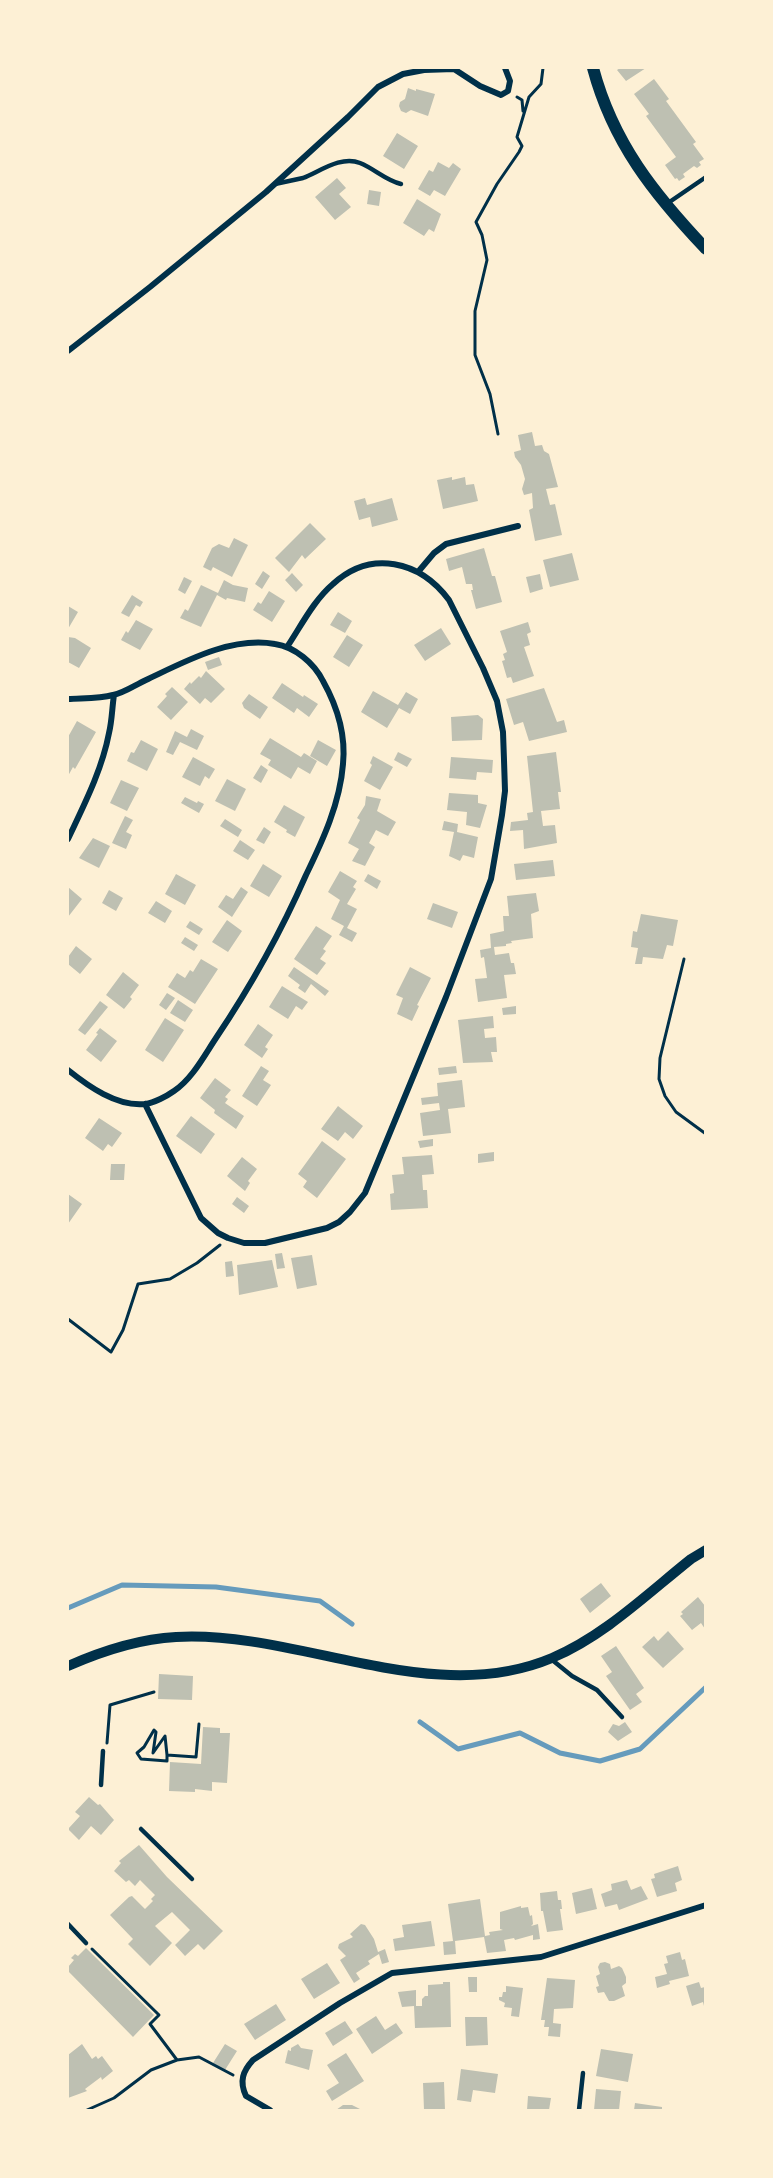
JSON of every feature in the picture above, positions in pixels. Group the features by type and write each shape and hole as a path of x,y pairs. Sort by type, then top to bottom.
{"main road":[{"path":"593,68 611,119 625,146 665,206 705,249"}],"street":[{"path":"68,351 274,185 378,87 404,74 424,70 454,69 501,95 508,91 510,81 505,68"},
{"path":"418,572 434,553 446,544 518,526"},
{"path":"145,1104 201,1218 218,1233 244,1243 265,1243 327,1228 350,1212 365,1193 442,1007 490,879 505,791 503,732 497,701 483,668 449,600 434,582 418,572 395,563 356,568 324,593 287,647"},
{"path":"68,699 114,695 164,671 231,644 253,642 275,644 287,647 316,668 336,710 344,745 340,789 318,850 289,914 233,1013 186,1080 174,1091 145,1104 122,1101 99,1092 68,1070"},
{"path":"68,839 88,796 103,755 109,733 114,695"},
{"path":"68,1666 128,1644 177,1636 232,1639 449,1675 473,1676 499,1672 551,1659 598,1633 691,1558 705,1550"},
{"path":"270,2110 252,2102 242,2088 241,2080 246,2068 253,2060 340,2003 392,1973 542,1957 705,1905"}],"lane":[{"path":"274,185 305,177 322,168 346,162 359,162 382,177 401,184"},
{"path":"665,206 705,177"},
{"path":"551,1659 572,1676 597,1690 622,1718"},
{"path":"101,1785 105,1751"},
{"path":"141,1829 192,1879"},
{"path":"68,1924 86,1943"},
{"path":"579,2110 583,2073"}],"path":[{"path":"498,434 490,394 475,355 475,311 487,260 482,236 476,222 522,146 517,137 523,114 529,97 541,84 543,68"},
{"path":"508,91 522,100 523,114"},
{"path":"684,959 660,1059 659,1079 665,1096 676,1112 705,1134"},
{"path":"68,1319 111,1352 123,1330 138,1284 170,1279 197,1263 228,1238"},
{"path":"105,1751 111,1705 154,1692"},
{"path":"167,1755 196,1757 199,1724"},
{"path":"154,1730 156,1732 152,1753 165,1736 167,1755 167,1761 141,1760 137,1753 144,1747 154,1730"},
{"path":"86,1943 159,2015 150,2025 177,2060"},
{"path":"87,2110 114,2098 151,2070 177,2060 199,2057 241,2080"}],"building":[{"path":"646,68 626,81 617,70"},
{"path":"654,79 669,99 666,101 696,142 693,144 704,159 699,162 701,165 697,168 694,166 683,174 685,177 679,181 665,165 676,157 646,116 649,114 634,94"},
{"path":"408,88 435,94 428,116 411,110 406,113 401,111 400,102 405,99"},
{"path":"397,133 418,146 404,169 383,156"},
{"path":"438,162 449,168 453,163 461,169 445,196 434,190 430,196 418,189 429,170 433,172"},
{"path":"337,178 346,188 339,194 351,207 335,220 315,197"},
{"path":"369,190 381,192 379,206 367,204"},
{"path":"417,199 441,214 434,232 429,229 424,236 403,223"},
{"path":"532,432 535,446 542,445 544,451 549,454 558,487 546,489 550,505 555,504 562,535 535,541 529,510 533,508 532,493 524,495 522,489 525,479 514,452 521,450 518,435"},
{"path":"452,477 452,480 465,477 466,485 474,484 478,501 443,509 437,480"},
{"path":"365,498 367,505 392,498 398,520 372,527 370,517 359,520 354,501"},
{"path":"310,523 326,539 305,559 302,555 289,572 275,558"},
{"path":"234,538 248,545 232,577 213,567 211,571 203,567 212,548 219,544 229,548"},
{"path":"484,548 502,602 476,609 471,590 473,590 472,584 466,584 462,567 449,571 446,559"},
{"path":"572,553 579,580 550,587 543,560"},
{"path":"263,571 270,576 262,589 255,584"},
{"path":"292,573 303,585 296,592 285,580"},
{"path":"540,574 543,589 530,593 526,577"},
{"path":"184,577 192,581 185,594 178,590"},
{"path":"224,580 233,585 248,588 245,602 227,598 226,600 217,595 201,627 180,618 185,609 188,611 201,585 218,593"},
{"path":"269,591 285,601 272,622 253,610 258,602 261,604"},
{"path":"132,595 143,602 140,607 136,605 129,617 121,613"},
{"path":"68,606 78,612 68,629"},
{"path":"338,612 352,621 345,633 330,625"},
{"path":"136,620 153,629 140,650 121,640"},
{"path":"528,622 531,632 527,634 530,645 524,647 534,676 513,683 511,677 507,678 502,661 505,660 503,654 507,652 500,631"},
{"path":"441,628 451,644 425,661 414,645"},
{"path":"347,635 363,645 349,667 333,657"},
{"path":"68,637 75,638 91,648 79,668 68,662"},
{"path":"219,657 222,665 208,670 205,662"},
{"path":"206,671 225,689 211,703 205,698 200,704 184,689 199,676 201,678"},
{"path":"282,683 318,704 309,717 297,708 294,713 272,698"},
{"path":"172,687 188,702 171,720 157,707"},
{"path":"544,688 557,722 564,720 567,732 529,741 523,722 514,725 506,699"},
{"path":"373,691 398,705 406,692 418,699 410,714 399,708 387,728 361,712"},
{"path":"249,694 268,707 260,719 244,708 242,703"},
{"path":"478,715 483,719 482,740 452,741 451,717"},
{"path":"77,721 96,732 75,769 73,767 68,776 68,737"},
{"path":"191,729 204,736 197,750 180,742 173,755 166,752 175,731 187,737"},
{"path":"270,738 301,757 304,753 317,761 310,774 298,767 291,779 268,765 271,760 260,754"},
{"path":"141,740 158,749 147,771 127,761"},
{"path":"318,740 336,750 327,766 310,756"},
{"path":"398,752 412,759 407,767 394,760"},
{"path":"556,752 561,792 558,792 560,809 541,811 543,826 555,825 557,843 524,849 523,830 510,831 511,822 528,820 527,813 533,812 527,756"},
{"path":"373,756 393,767 380,790 364,781 372,765 370,763"},
{"path":"193,757 215,769 209,779 205,776 200,786 182,777"},
{"path":"451,757 493,760 492,773 477,772 476,780 449,778"},
{"path":"261,765 268,770 261,783 253,778"},
{"path":"227,779 246,789 235,811 215,801"},
{"path":"121,780 139,788 127,811 110,803"},
{"path":"449,793 478,795 478,803 487,805 480,828 466,825 467,812 447,810"},
{"path":"366,796 381,799 377,811 396,822 388,836 376,830 369,843 375,847 365,866 352,861 359,849 348,843 360,820 357,818 365,805"},
{"path":"185,797 204,804 199,813 181,803"},
{"path":"284,805 305,817 295,837 274,822"},
{"path":"125,816 133,820 126,832 132,835 126,849 112,843"},
{"path":"225,819 242,830 238,837 220,826"},
{"path":"444,821 458,824 457,832 478,837 474,858 463,855 460,861 449,856 454,832 442,830"},
{"path":"264,827 271,832 264,844 256,840"},
{"path":"93,838 110,846 99,868 79,858"},
{"path":"240,840 255,850 248,860 233,851"},
{"path":"553,860 555,876 516,880 514,864"},
{"path":"263,864 282,876 269,897 250,886"},
{"path":"340,871 357,881 353,887 356,889 347,904 357,909 347,928 357,933 352,942 339,935 344,926 331,919 340,900 328,892"},
{"path":"176,874 196,885 185,905 165,894"},
{"path":"368,874 381,881 377,889 364,881"},
{"path":"68,887 82,899 68,917"},
{"path":"241,887 248,892 232,917 218,907 226,895 233,899"},
{"path":"109,890 123,898 116,911 102,903"},
{"path":"536,893 539,911 531,914 533,938 511,941 512,943 506,946 494,947 495,955 509,953 511,963 514,963 516,974 504,975 507,998 478,1002 475,979 487,978 484,957 481,958 480,950 491,948 490,934 504,931 503,916 509,916 507,896"},
{"path":"156,901 172,911 165,923 148,913"},
{"path":"433,903 458,912 452,928 427,919"},
{"path":"641,914 678,920 673,946 667,945 663,959 643,957 642,964 635,964 638,948 631,947 633,931 637,932"},
{"path":"227,920 242,931 228,952 212,942"},
{"path":"190,921 203,929 199,935 186,927"},
{"path":"316,926 332,936 323,949 326,951 320,959 326,963 317,975 294,959"},
{"path":"185,937 198,945 194,951 181,943"},
{"path":"76,946 92,959 80,974 68,964 68,957"},
{"path":"201,959 218,969 195,1004 168,987 177,973 185,978 190,970 193,972"},
{"path":"294,967 329,991 325,996 311,984 305,993 298,988 300,985 288,976"},
{"path":"410,967 431,978 417,1005 419,1006 412,1021 397,1014 403,998 396,995"},
{"path":"123,972 139,985 124,1009 106,995"},
{"path":"282,986 308,1002 302,1010 296,1006 288,1019 269,1007"},
{"path":"167,993 175,998 166,1010 159,1005"},
{"path":"178,1000 193,1010 185,1022 170,1013"},
{"path":"100,1001 108,1007 85,1035 78,1030"},
{"path":"516,1006 516,1014 503,1015 502,1008"},
{"path":"493,1016 494,1028 484,1029 485,1038 496,1037 497,1052 491,1052 493,1062 463,1063 458,1020"},
{"path":"165,1018 184,1030 163,1062 145,1050"},
{"path":"258,1024 273,1035 265,1047 268,1049 262,1058 244,1045"},
{"path":"100,1028 117,1041 101,1062 86,1050"},
{"path":"261,1066 269,1071 263,1080 271,1085 257,1106 242,1096"},
{"path":"456,1066 457,1073 439,1075 438,1068"},
{"path":"215,1078 231,1090 225,1097 228,1099 225,1103 244,1116 236,1129 214,1113 215,1110 200,1098"},
{"path":"462,1080 465,1107 448,1109 451,1133 423,1136 420,1113 440,1110 439,1103 422,1105 421,1098 438,1096 437,1083"},
{"path":"338,1106 363,1126 353,1139 345,1132 338,1141 321,1129"},
{"path":"191,1116 215,1134 201,1154 176,1136"},
{"path":"99,1118 122,1133 112,1147 108,1144 103,1151 85,1138"},
{"path":"433,1139 433,1146 420,1148 418,1141"},
{"path":"322,1141 346,1159 317,1198 303,1187 307,1181 298,1174"},
{"path":"494,1152 494,1161 478,1163 478,1154"},
{"path":"432,1155 434,1174 422,1175 423,1190 427,1190 428,1208 391,1210 390,1194 394,1193 392,1175 404,1174 402,1157"},
{"path":"242,1157 257,1169 248,1181 250,1183 245,1191 227,1176"},
{"path":"111,1164 125,1164 124,1180 110,1180"},
{"path":"68,1194 82,1204 68,1224"},
{"path":"237,1197 249,1206 244,1213 232,1204"},
{"path":"282,1253 285,1268 277,1269 275,1254"},
{"path":"312,1255 317,1285 297,1289 291,1258"},
{"path":"272,1260 278,1287 239,1295 237,1265"},
{"path":"232,1261 234,1276 226,1277 225,1262"},
{"path":"601,1583 611,1596 590,1613 580,1599"},
{"path":"698,1597 705,1606 705,1629 701,1623 692,1630 680,1616 683,1614 681,1612"},
{"path":"668,1631 684,1649 663,1668 642,1647 654,1636 658,1641"},
{"path":"616,1646 644,1688 636,1694 642,1702 630,1710 606,1676 612,1672 601,1656"},
{"path":"159,1674 193,1676 192,1700 158,1699"},
{"path":"625,1722 632,1732 618,1741 608,1732 613,1724 619,1726"},
{"path":"203,1727 220,1728 220,1733 230,1733 227,1783 212,1782 212,1791 195,1789 195,1792 169,1791 170,1762 201,1764"},
{"path":"89,1797 98,1805 100,1804 114,1820 101,1835 91,1826 79,1840 68,1829 80,1816 75,1812"},
{"path":"139,1845 167,1877 223,1931 204,1950 198,1944 185,1956 175,1945 190,1930 172,1912 155,1926 172,1943 150,1966 128,1944 133,1939 110,1915 132,1896 145,1909 153,1901 151,1899 155,1895 140,1880 135,1886 129,1880 126,1882 114,1871 121,1863 119,1861"},
{"path":"678,1866 682,1880 675,1883 677,1891 657,1897 651,1879 655,1878 654,1874"},
{"path":"627,1880 631,1890 641,1886 648,1899 619,1910 617,1904 605,1907 601,1894 612,1890 611,1884"},
{"path":"592,1888 597,1909 576,1914 572,1893"},
{"path":"557,1891 558,1900 561,1900 563,1930 547,1932 543,1911 541,1911 540,1893"},
{"path":"480,1899 485,1936 490,1935 489,1932 503,1930 500,1929 500,1912 521,1906 521,1908 528,1907 530,1916 532,1915 533,1924 531,1926 538,1924 540,1939 533,1940 533,1935 515,1940 514,1938 504,1940 506,1951 487,1953 484,1937 455,1941 456,1954 444,1955 443,1942 453,1941 448,1904"},
{"path":"431,1921 435,1946 395,1951 393,1939 404,1937 402,1925"},
{"path":"361,1924 365,1925 374,1939 378,1952 385,1949 389,1962 382,1964 379,1954 368,1961 370,1964 356,1973 360,1979 354,1983 340,1960 346,1956 338,1948 339,1944 353,1937 350,1934"},
{"path":"86,1948 154,2015 133,2037 68,1971 68,1967 74,1960 71,1958 75,1954 78,1956"},
{"path":"680,1952 682,1960 685,1959 689,1976 669,1981 670,1984 657,1988 655,1977 667,1974 664,1964 668,1963 666,1956"},
{"path":"327,1963 340,1983 314,1999 301,1979"},
{"path":"600,1963 610,1964 611,1969 619,1966 622,1968 626,1977 626,1983 622,1986 625,1996 614,2001 609,2001 604,1992 598,1993 596,1987 599,1986 596,1976 600,1974 598,1967"},
{"path":"468,1977 477,1977 477,1992 469,1992"},
{"path":"547,1978 575,1980 573,2008 554,2009 553,2023 561,2024 560,2037 548,2036 549,2027 544,2027 545,2020 541,2020"},
{"path":"450,1982 451,2027 415,2028 414,2006 402,2007 398,1992 416,1990 416,2006 422,2006 422,1999 428,1996 428,1985"},
{"path":"699,1982 701,1988 705,1987 705,2010 703,2002 692,2006 686,1986"},
{"path":"506,1986 523,1988 519,2017 511,2016 512,2008 504,2007 505,2003 499,2000 503,1992 506,1992"},
{"path":"276,2004 286,2020 255,2040 244,2024"},
{"path":"376,2016 385,2030 396,2023 403,2033 372,2054 356,2029"},
{"path":"465,2017 487,2017 488,2045 466,2046"},
{"path":"345,2021 353,2033 333,2046 325,2033"},
{"path":"82,2044 92,2059 102,2056 113,2071 85,2089 87,2091 68,2098 68,2055"},
{"path":"225,2044 237,2051 225,2070 213,2063"},
{"path":"298,2044 301,2048 313,2050 309,2070 285,2063 288,2050 291,2051 291,2048"},
{"path":"601,2049 633,2054 628,2082 596,2076"},
{"path":"346,2053 364,2081 332,2101 326,2091 339,2083 327,2065"},
{"path":"461,2069 498,2074 495,2093 473,2090 471,2102 457,2100"},
{"path":"444,2082 445,2110 424,2110 423,2083"},
{"path":"596,2089 621,2091 619,2110 594,2110"},
{"path":"528,2096 551,2098 549,2110 527,2110"},
{"path":"635,2103 662,2107 662,2110 634,2110"},
{"path":"343,2105 352,2105 362,2110 336,2110"}],"waterway":[{"path":"68,1608 122,1585 216,1587 320,1601 352,1624"},
{"path":"420,1722 458,1749 520,1733 560,1753 600,1761 640,1749 706,1687"}]}
